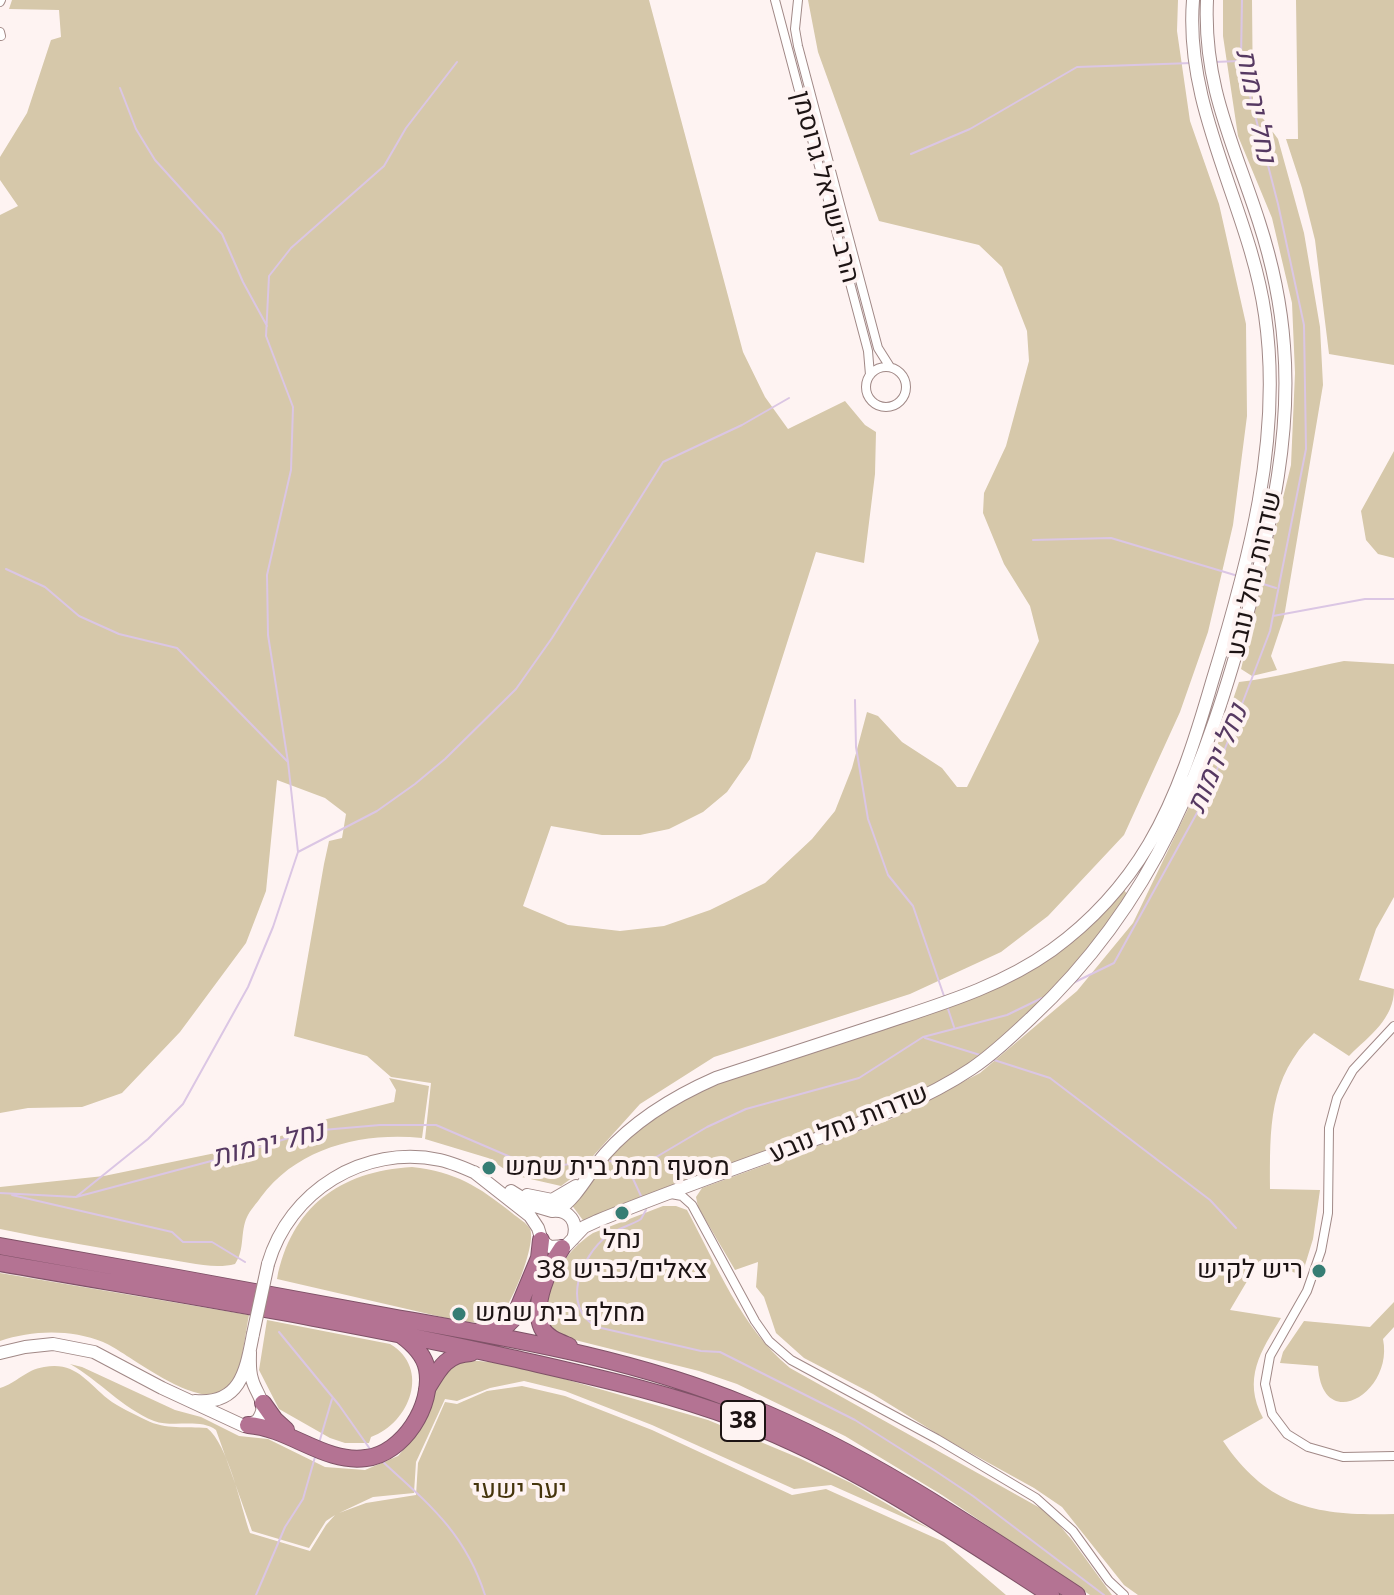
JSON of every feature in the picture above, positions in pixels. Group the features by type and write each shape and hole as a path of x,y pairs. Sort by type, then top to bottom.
{"highway":[{"path":"441,1326 480,1329 507,1325 520,1310 539,1258 540,1234"},
{"path":"568,1243 553,1263 541,1296 541,1326 548,1336 558,1342 608,1360"},
{"name":"38","path":"0,1246 441,1326 608,1360 698,1386 835,1444 921,1494 1077,1595"},
{"name":"38","path":"0,1263 400,1334 640,1386 740,1420 827,1458 894,1495 1051,1595"},
{"path":"400,1334 425,1362 428,1377 426,1390"},
{"path":"240,1423 269,1428 343,1458 368,1458 400,1443 426,1390 440,1367 452,1356 491,1353"},
{"path":"261,1398 275,1420 297,1438"}],"main road":[{"name":"שדרות נחל נובע","path":"555,1211 570,1200 625,1133 691,1089 968,995 1030,964 1071,935 1103,906 1135,865 1159,826 1194,739 1237,596 1262,481 1269,412 1269,343 1261,290 1252,250 1202,102 1193,50 1193,0"},
{"name":"שדרות נחל נובע","path":"568,1243 589,1225 909,1104 961,1075 993,1052 1046,1004 1092,953 1148,873 1187,799 1231,672 1258,574 1280,460 1286,385 1282,322 1270,262 1213,88 1207,38 1207,0"},
{"path":"0,1353 37,1345 73,1347 94,1352 184,1399 240,1423 260,1417 261,1398 251,1377 250,1352 268,1264 277,1239 292,1213 314,1191 342,1173 368,1163 406,1157 439,1159 547,1201 564,1196 585,1179"},
{"path":"474,1172 522,1209 550,1247 568,1243 576,1231 573,1220 566,1212 535,1206 494,1181"},
{"path":"540,1234 541,1218 555,1211"},
{"path":"240,1423 226,1410 250,1352"},
{"path":"184,1399 209,1401 246,1388 261,1398"}],"street":[{"name":"הרב ישראל גרוסמן","path":"775,0 868,351 870,375"},
{"name":"הרב ישראל גרוסמן","path":"798,0 795,29 801,57 878,348 890,367"},
{"path":"890,367 902,374 907,387 903,399 892,406 879,406 869,398 866,386 870,375 877,369 890,367"},
{"path":"1394,1026 1353,1070 1337,1098 1329,1128 1328,1213 1321,1251 1307,1291 1270,1356 1265,1384 1272,1414 1287,1434 1308,1447 1343,1457 1394,1456"},
{"path":"692,1205 693,1190 701,1181"},
{"path":"666,1194 682,1196 692,1205 769,1341 791,1360 937,1439 1043,1503 1073,1531 1109,1581 1124,1595"}],"green space":[{"path":"12,0 649,0 743,352 765,397 788,429 845,401 865,425 876,432 875,474 864,563 816,552 750,759 727,792 703,812 669,829 640,835 602,835 551,826 523,906 568,925 620,931 664,926 710,910 765,883 812,839 835,811 852,768 867,712 878,716 902,742 942,768 957,787 967,787 1039,641 1030,606 1004,564 983,513 984,493 1006,446 1029,361 1027,331 1002,267 979,245 879,221 818,52 808,0 1178,0 1177,31 1190,121 1219,204 1246,324 1247,416 1233,525 1208,632 1180,712 1124,835 1048,916 1001,952 910,994 714,1057 640,1104 576,1175 561,1186 513,1175 488,1158 425,1139 431,1083 391,1077 367,1056 294,1036 329,841 342,838 346,814 325,798 277,780 266,891 246,943 180,1032 122,1093 82,1107 28,1108 0,1113 0,215 18,206 0,180 0,157 27,113 51,40 61,37 59,10 9,9"},
{"path":"1223,0 1252,0 1253,105 1278,139 1304,233 1320,327 1323,385 1284,617 1271,656 1277,670 1252,676 1241,669 1291,465 1295,373 1292,303 1272,218 1238,136 1223,36"},
{"path":"1296,0 1394,0 1394,365 1329,354 1315,240 1286,139 1298,139"},
{"path":"1394,451 1394,558 1378,554 1366,540 1361,511"},
{"path":"1344,661 1394,664 1394,897 1376,929 1359,980 1394,989 1393,1000 1379,1026 1349,1056 1314,1033 1299,1050 1280,1086 1270,1145 1270,1189 1320,1190 1313,1239 1302,1275 1259,1261 1230,1310 1281,1318 1261,1354 1254,1378 1254,1391 1263,1418 1223,1441 1258,1481 1297,1503 1342,1513 1394,1514 1394,1595 1138,1595 1124,1585 1062,1507 873,1394 804,1358 776,1333 764,1297 756,1287 758,1262 735,1270 698,1207 696,1197 702,1188 889,1120 980,1073 1077,991 1133,923 1214,755 1239,682"},
{"path":"1124,890 1127,894 1098,937 1046,998 987,1051 948,1076 878,1110 585,1223 571,1204 622,1139 693,1092 987,992"},
{"path":"389,1078 429,1086 422,1138 355,1141 333,1146 293,1166 276,1180 248,1214 235,1264 198,1264 0,1229 0,1187 104,1176 259,1144 327,1119 394,1102 396,1090"},
{"path":"412,1167 441,1172 466,1182 500,1203 530,1229 530,1248 521,1277 508,1304 496,1319 483,1323 459,1321 277,1279 294,1232 307,1213 323,1198 341,1185 362,1176"},
{"path":"663,1206 687,1210 744,1315 757,1334 790,1368 1049,1513 1112,1595 1090,1595 942,1495 845,1436 737,1384 699,1371 563,1337 553,1331 543,1318 545,1305 552,1281 565,1259 593,1233"},
{"path":"0,1273 249,1315 237,1377 222,1393 207,1395 169,1382 103,1342 91,1338 52,1332 0,1341"},
{"path":"1394,1302 1394,1327 1383,1339 1384,1358 1378,1376 1356,1399 1343,1402 1331,1398 1322,1387 1318,1366 1280,1363 1283,1352 1304,1321 1370,1327"},
{"path":"267,1320 390,1344 403,1354 410,1367 412,1380 405,1408 385,1430 371,1437 369,1443 345,1443 330,1438 279,1409 259,1370"},
{"name":"יער ישעי","path":"468,1360 540,1372 708,1420 851,1483 930,1529 831,1485 794,1489 652,1425 565,1391 524,1381 490,1388 457,1401 445,1399 416,1462 414,1493 373,1497 339,1513 366,1503 416,1495 418,1463 445,1402 457,1404 487,1391 522,1386 565,1396 652,1430 792,1495 826,1489 944,1542 1006,1595 0,1595 0,1388 37,1369 64,1367 80,1374 112,1402 146,1420 169,1426 207,1428 215,1436 226,1458 216,1430 210,1426 161,1423 142,1416 70,1364 175,1410 201,1417 239,1436 268,1439 325,1467 365,1470 398,1456 411,1441 427,1413 438,1379 446,1366","holes":["236,1485 252,1531 309,1548 326,1521 335,1515 310,1551 250,1533"]}],"waterway":[{"name":"נחל ירמות","path":"1073,983 1114,963 1208,793 1270,631 1306,449 1304,325 1278,204 1241,61 1242,0"},
{"path":"1214,62 1240,61"},
{"path":"76,1197 148,1139 183,1104 248,987 273,927 298,852 288,762 268,635 267,575 291,470 293,407 266,336 269,276 291,248 384,166 406,128 457,62"},
{"path":"911,154 970,129 1077,67 1192,63"},
{"path":"120,88 136,129 155,160 222,234 267,326"},
{"path":"298,852 377,811 415,784 516,689 552,638 663,462 742,425 789,398"},
{"path":"1033,540 1111,538 1238,576"},
{"path":"6,569 45,587 79,616 119,634 177,648 288,762"},
{"path":"1260,583 1276,588"},
{"path":"1273,616 1365,599 1394,599"},
{"path":"855,700 856,747 868,819 888,875 913,906 944,996"},
{"name":"נחל ירמות","path":"610,1161 636,1169 707,1127 746,1109 859,1078 923,1037 1007,1015 1042,998"},
{"path":"947,1006 954,1027"},
{"path":"925,1038 980,1055"},
{"path":"994,1060 1050,1078 1210,1200 1236,1228"},
{"name":"נחל ירמות","path":"0,1193 76,1197 311,1131 380,1125 436,1125 536,1168 580,1163"},
{"path":"628,1168 641,1196"},
{"path":"12,1195 172,1232 183,1242 212,1242 245,1262"},
{"path":"646,1210 641,1219 607,1236 589,1256 578,1282 577,1295 579,1307 586,1318 597,1327 701,1351 720,1352 855,1420 973,1496 1104,1595"},
{"path":"279,1332 339,1405 370,1449"},
{"path":"319,1443 332,1399"},
{"path":"256,1595 285,1527 303,1499 315,1457"},
{"path":"383,1462 444,1521 467,1554 485,1595"}],"place":[{"name":"מסעף רמת בית שמש","path":"489,1168"},
{"name":"נחל צאלים/כביש 38","path":"622,1213"},
{"name":"ריש לקיש","path":"1319,1271"},
{"name":"מחלף בית שמש","path":"459,1314"}]}
